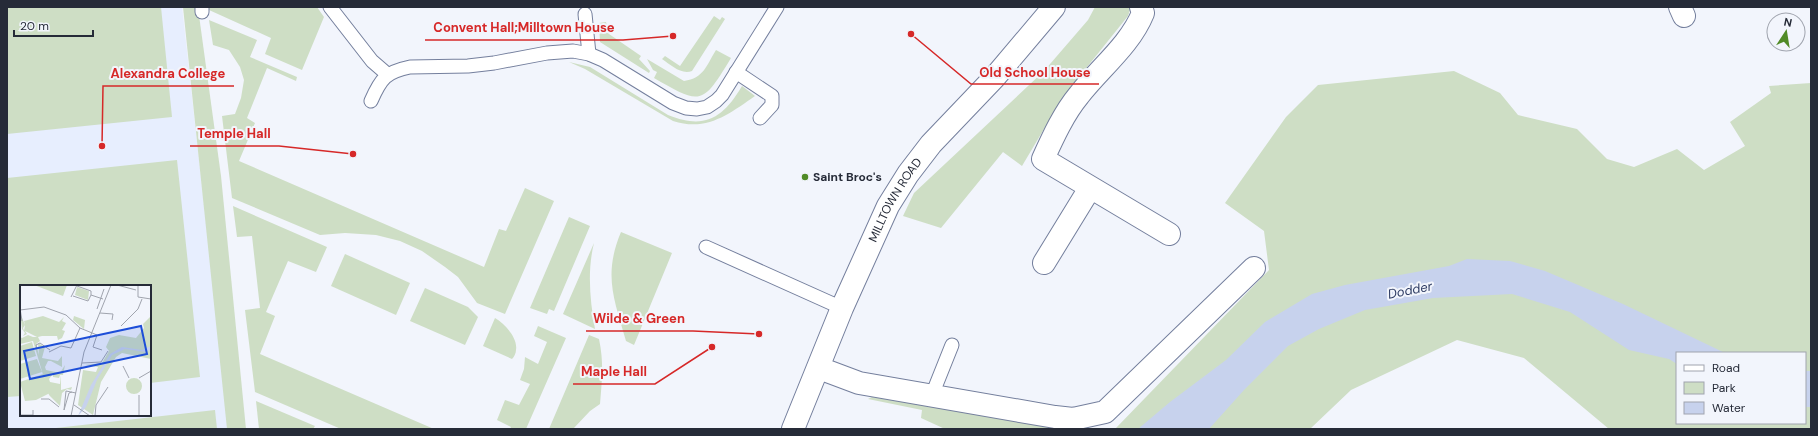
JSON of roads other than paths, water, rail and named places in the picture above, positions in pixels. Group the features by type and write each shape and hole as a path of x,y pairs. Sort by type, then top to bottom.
{"street":[{"name":"MILLTOWN ROAD","path":"793,429 819,368 842,308 888,206 908,174 931,144 994,78 1054,7"},
{"path":"1141,7 1143,14 1137,28 1078,96 1051,140 1043,158 1090,188 1170,234"},
{"path":"1044,263 1090,188"},
{"path":"819,368 859,383 1055,417 1073,419 1105,412 1254,268"}],"lane":[{"path":"330,7 372,61 387,74"},
{"path":"371,101 380,82 387,74 410,67 468,66 573,50 589,54 603,60 657,94 686,108 697,109 707,107 722,95 777,7"},
{"path":"585,14 589,54"},
{"path":"736,72 772,96 772,105 760,118"},
{"path":"706,247 842,308"},
{"path":"932,395 952,345"}],"water":[{"name":"Dodder","path":"1467,259 1510,261 1545,271 1623,304 1723,352 1676,352 1676,363 1669,359 1629,350 1570,312 1512,294 1433,298 1365,310 1319,329 1288,346 1244,390 1209,429 1138,429 1170,402 1226,360 1265,322 1312,294 1345,285 1449,266"},
{"path":"1806,371 1811,371 1811,407 1806,407"}],"place":[{"name":"Old School House","path":"911,34"},
{"name":"Convent Hall;Milltown House","path":"673,36"},
{"name":"Alexandra College","path":"102,146"},
{"name":"Temple Hall","path":"353,154"},
{"name":"Saint Broc's","path":"805,177"},
{"name":"Wilde & Green","path":"759,334"},
{"name":"Maple Hall","path":"712,347"}]}
